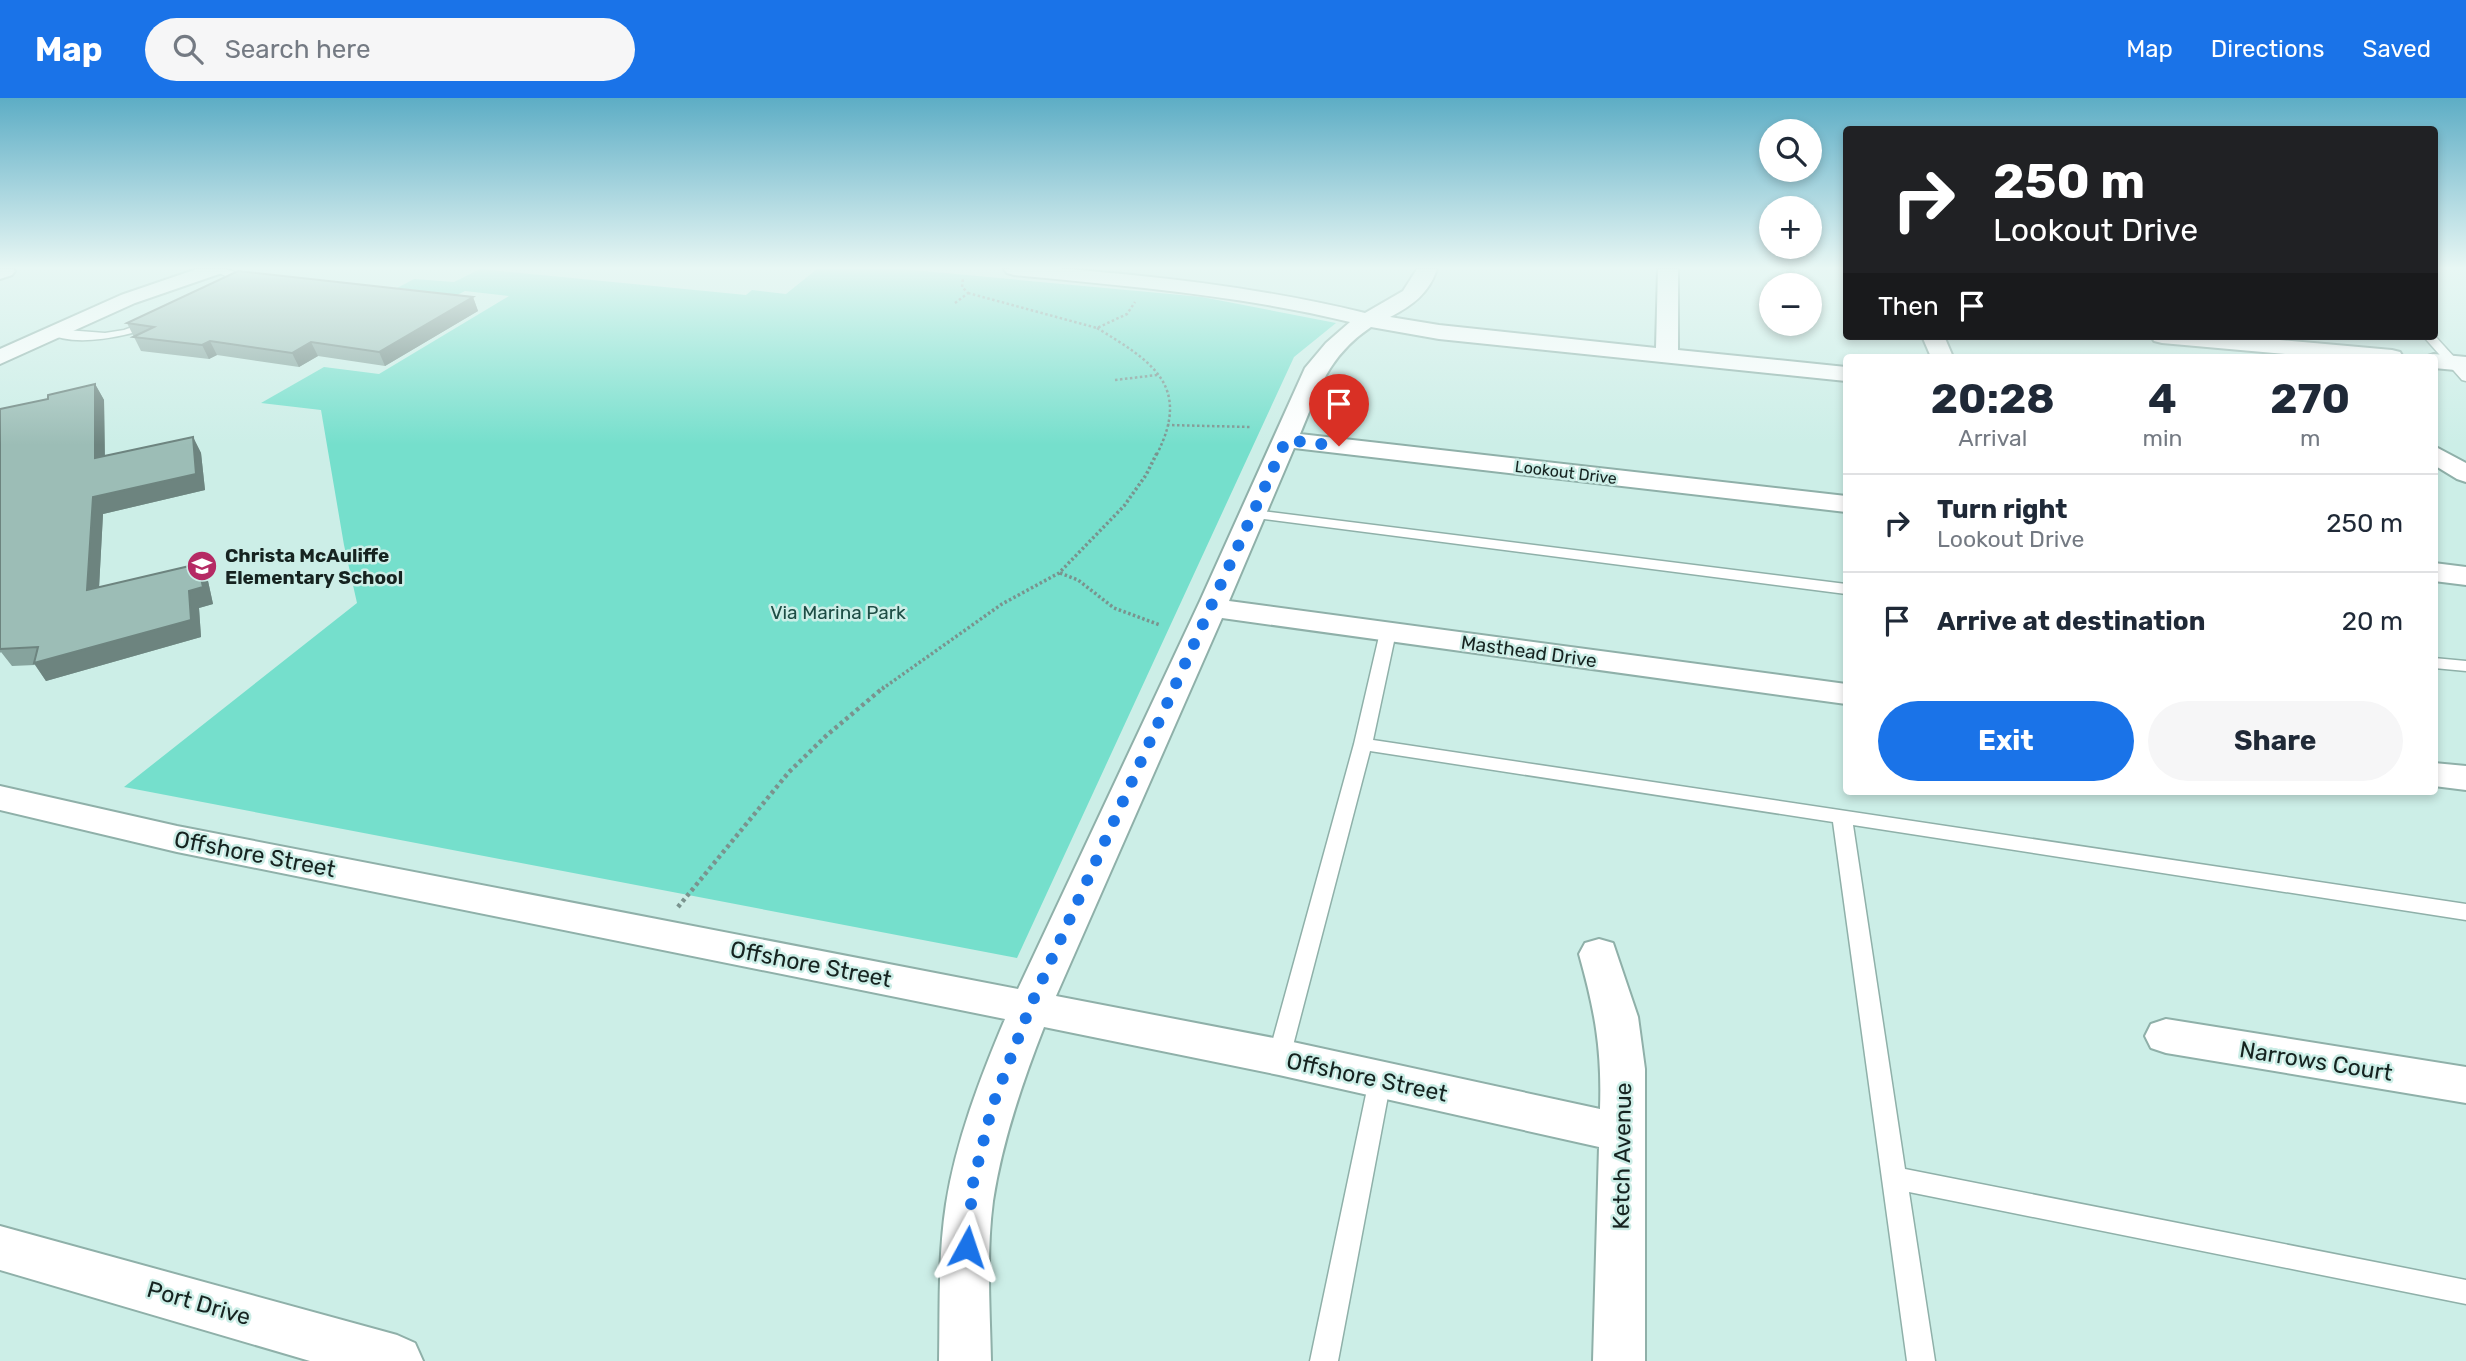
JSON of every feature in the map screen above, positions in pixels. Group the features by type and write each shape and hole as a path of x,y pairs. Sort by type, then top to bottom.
{"street":[{"path":"0,357 62,328"},
{"path":"965,1361 965,1268 973,1183 992,1107 1030,1007 1212,608 1316,368 1327,354 1358,328"},
{"path":"1415,328 1843,374"},
{"path":"1667,328 1667,355"},
{"path":"2201,340 2356,354"},
{"name":"Lookout Drive","path":"1286,440 1843,504"},
{"path":"2438,456 2466,474"},
{"path":"2438,572 2466,576"},
{"name":"Masthead Drive","path":"1212,608 1843,694"},
{"path":"2438,774 2466,778"},
{"name":"Offshore Street","path":"0,798 177,839 1279,1057 1622,1133"},
{"name":"Ketch Avenue","path":"1599,954 1617,1017 1623,1069 1619,1361"},
{"name":"Narrows Court","path":"2166,1035 2466,1085"},
{"name":"Port Drive","path":"0,1248 397,1361"}],"lane":[{"path":"53,332 103,338 127,334 140,328"},
{"path":"2432,340 2455,366"},
{"path":"1253,514 1843,589"},
{"path":"1279,1057 1363,744 1388,632"},
{"path":"2438,663 2466,666"},
{"path":"1363,744 2466,912"},
{"path":"1842,817 1922,1361"},
{"path":"1324,1361 1380,1080"},
{"path":"1895,1178 2466,1292"}],"path":[{"path":"677,909 789,772 827,735 890,682 949,639 1002,604 1059,573 1124,506 1146,475 1164,440 1171,407 1169,392 1143,356 1097,328"},
{"path":"1115,380 1158,375"},
{"path":"1167,425 1251,426"},
{"path":"1059,573 1078,577 1101,601 1131,617 1160,625"}],"green space":[{"name":"Via Marina Park","path":"456,328 1330,328 1294,357 1017,958 124,787 357,603 344,545 321,410 261,403 324,367 379,374"}],"building":[{"path":"152,328 420,328 379,352 311,342 292,353 210,341 202,345 133,337"},
{"path":"95,384 95,458 193,437 196,474 93,497 87,590 198,564 203,587 189,591 191,620 34,663 38,647 0,649 0,409 48,399 48,395"}],"place":[{"name":"Christa McAuliffe Elementary School","path":"202,566"}],"route":[{"path":"967,1247 973,1183 992,1107 1030,1007 1286,440 1339,446"}]}
